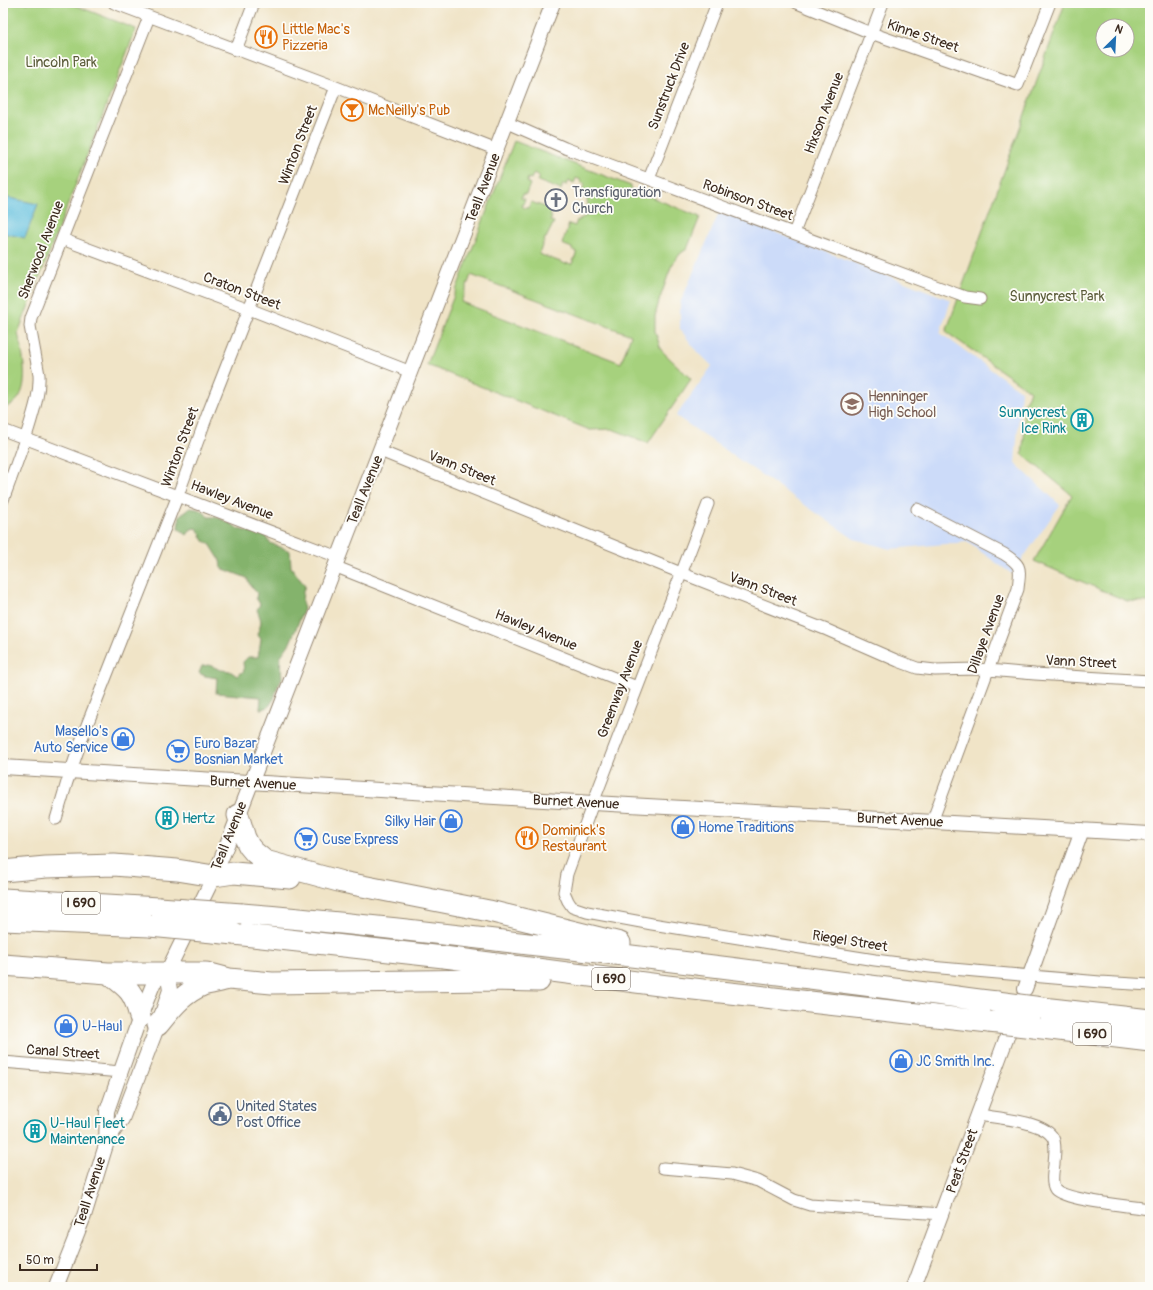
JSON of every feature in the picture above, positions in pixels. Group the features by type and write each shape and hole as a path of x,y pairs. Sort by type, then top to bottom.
{"highway":[{"path":"238,815 249,846 265,861 342,882 488,911 704,964"},
{"path":"3,871 46,867 114,865 177,870 214,876 234,873 342,882"},
{"name":"I 690","path":"3,898 155,917 234,934 444,957 667,986 1150,1041"},
{"name":"I 690","path":"3,920 242,914 317,920 704,964 1042,1008 1150,1020"},
{"path":"3,965 108,973 167,972 206,974 229,979 272,983 511,981 667,986"},
{"path":"108,973 130,990 137,1005 149,1021 171,1008 190,992 204,985 229,979"}],"street":[{"path":"114,3 497,150"},
{"path":"236,50 254,3"},
{"name":"Teall Avenue","path":"106,1142 122,1119 149,1021 154,982 167,972 214,876 508,123 553,3"},
{"name":"Sunstruck Drive","path":"649,179 717,3"},
{"name":"Kinne Street","path":"796,3 871,33 1018,85 1050,3"},
{"name":"Hixson Avenue","path":"794,233 883,3"},
{"name":"Sherwood Avenue","path":"3,500 25,439 40,384 30,330 31,318 149,17"},
{"name":"Winton Street","path":"56,819 66,782 71,772 85,730 336,87"},
{"name":"Robinson Street","path":"508,123 565,148 965,296 980,299"},
{"name":"Craton Street","path":"62,239 411,372"},
{"name":"Hawley Avenue","path":"3,430 178,495 637,687"},
{"name":"Vann Street","path":"380,451 681,573 827,630 898,662 917,668 935,670 977,669 1150,681"},
{"name":"Greenway Avenue","path":"565,886 567,874 593,803 708,504"},
{"name":"Dillaye Avenue","path":"917,509 1004,554 1015,561 1020,572 1018,589 932,822"},
{"name":"Burnet Avenue","path":"3,767 593,803 1150,834"},
{"path":"1025,989 1082,830"},
{"name":"Riegel Street","path":"565,886 564,892 572,907 652,924 875,960 930,967 1150,985"},
{"name":"Teall Avenue","path":"56,1287 84,1216 106,1142 107,1111 121,1072 149,1021 170,990 167,972"},
{"name":"Peat Street","path":"914,1287 1008,1034"},
{"name":"Canal Street","path":"3,1062 121,1072"},
{"path":"979,1115 1021,1121 1039,1127 1052,1136 1055,1145 1053,1182 1055,1189 1063,1194 1084,1200 1150,1209"},
{"path":"664,1168 732,1174 758,1181 794,1200 810,1205 942,1214"}],"shaded area":[{"name":"Henninger High School","path":"720,211 951,300 940,333 1021,391 1015,463 1060,505 1012,574 967,542 890,549 854,539 676,416 712,366 696,350 680,329 680,303"}],"green space":[{"name":"Lincoln Park","path":"3,3 69,3 136,29 18,333 24,365 23,387 20,397 13,404 3,408"},
{"name":"Sunnycrest Park","path":"1065,3 1150,3 1150,602 1127,601 1034,561 1072,495 1022,454 1025,430 1022,409 1030,391 946,332"},
{"path":"514,141 631,186 631,189 700,217 687,249 681,253 671,267 655,316 655,331 661,350 691,379 648,443 612,429 590,430 427,365","holes":["535,173 540,177 538,181 561,190 563,184 567,185 570,181 574,183 576,178 585,184 582,191 587,193 585,198 588,199 587,201 589,208 586,216 579,221 577,220 575,226 569,224 562,244 577,252 572,264 566,264 539,254 545,238 554,222 550,221 552,217 550,216 553,210 531,202 528,208 522,206 525,199 521,198 523,194 526,194 530,184 527,182 528,178 531,179","471,275 631,335 621,363 461,302"]},
{"path":"190,508 200,510 208,517 217,517 232,524 238,529 266,536 270,543 290,551 291,567 305,586 302,602 304,609 290,643 280,657 282,678 274,699 269,706 260,710 261,697 216,693 217,678 205,676 199,673 202,666 209,665 221,670 230,671 237,676 244,671 243,662 248,657 258,657 261,639 257,634 261,622 257,610 260,604 256,598 257,593 250,585 247,578 221,568 220,560 210,544 204,541 197,528 191,529 187,535 178,528 180,515"}],"water":[{"path":"5,197 38,204 25,238 3,233 3,208"}],"place":[{"name":"Little Mac's Pizzeria","path":"266,37"},
{"name":"McNeilly's Pub","path":"352,110"},
{"name":"Transfiguration Church","path":"556,200"},
{"name":"Henninger High School","path":"852,404"},
{"name":"Sunnycrest Ice Rink","path":"1082,420"},
{"name":"Masello's Auto Service","path":"123,739"},
{"name":"Euro Bazar Bosnian Market","path":"178,751"},
{"name":"Hertz","path":"167,818"},
{"name":"Silky Hair","path":"451,821"},
{"name":"Home Traditions","path":"683,827"},
{"name":"Dominick's Restaurant","path":"527,838"},
{"name":"Cuse Express","path":"306,839"},
{"name":"U-Haul","path":"66,1026"},
{"name":"JC Smith Inc.","path":"901,1061"},
{"name":"United States Post Office","path":"220,1114"},
{"name":"U-Haul Fleet Maintenance","path":"35,1131"}]}
